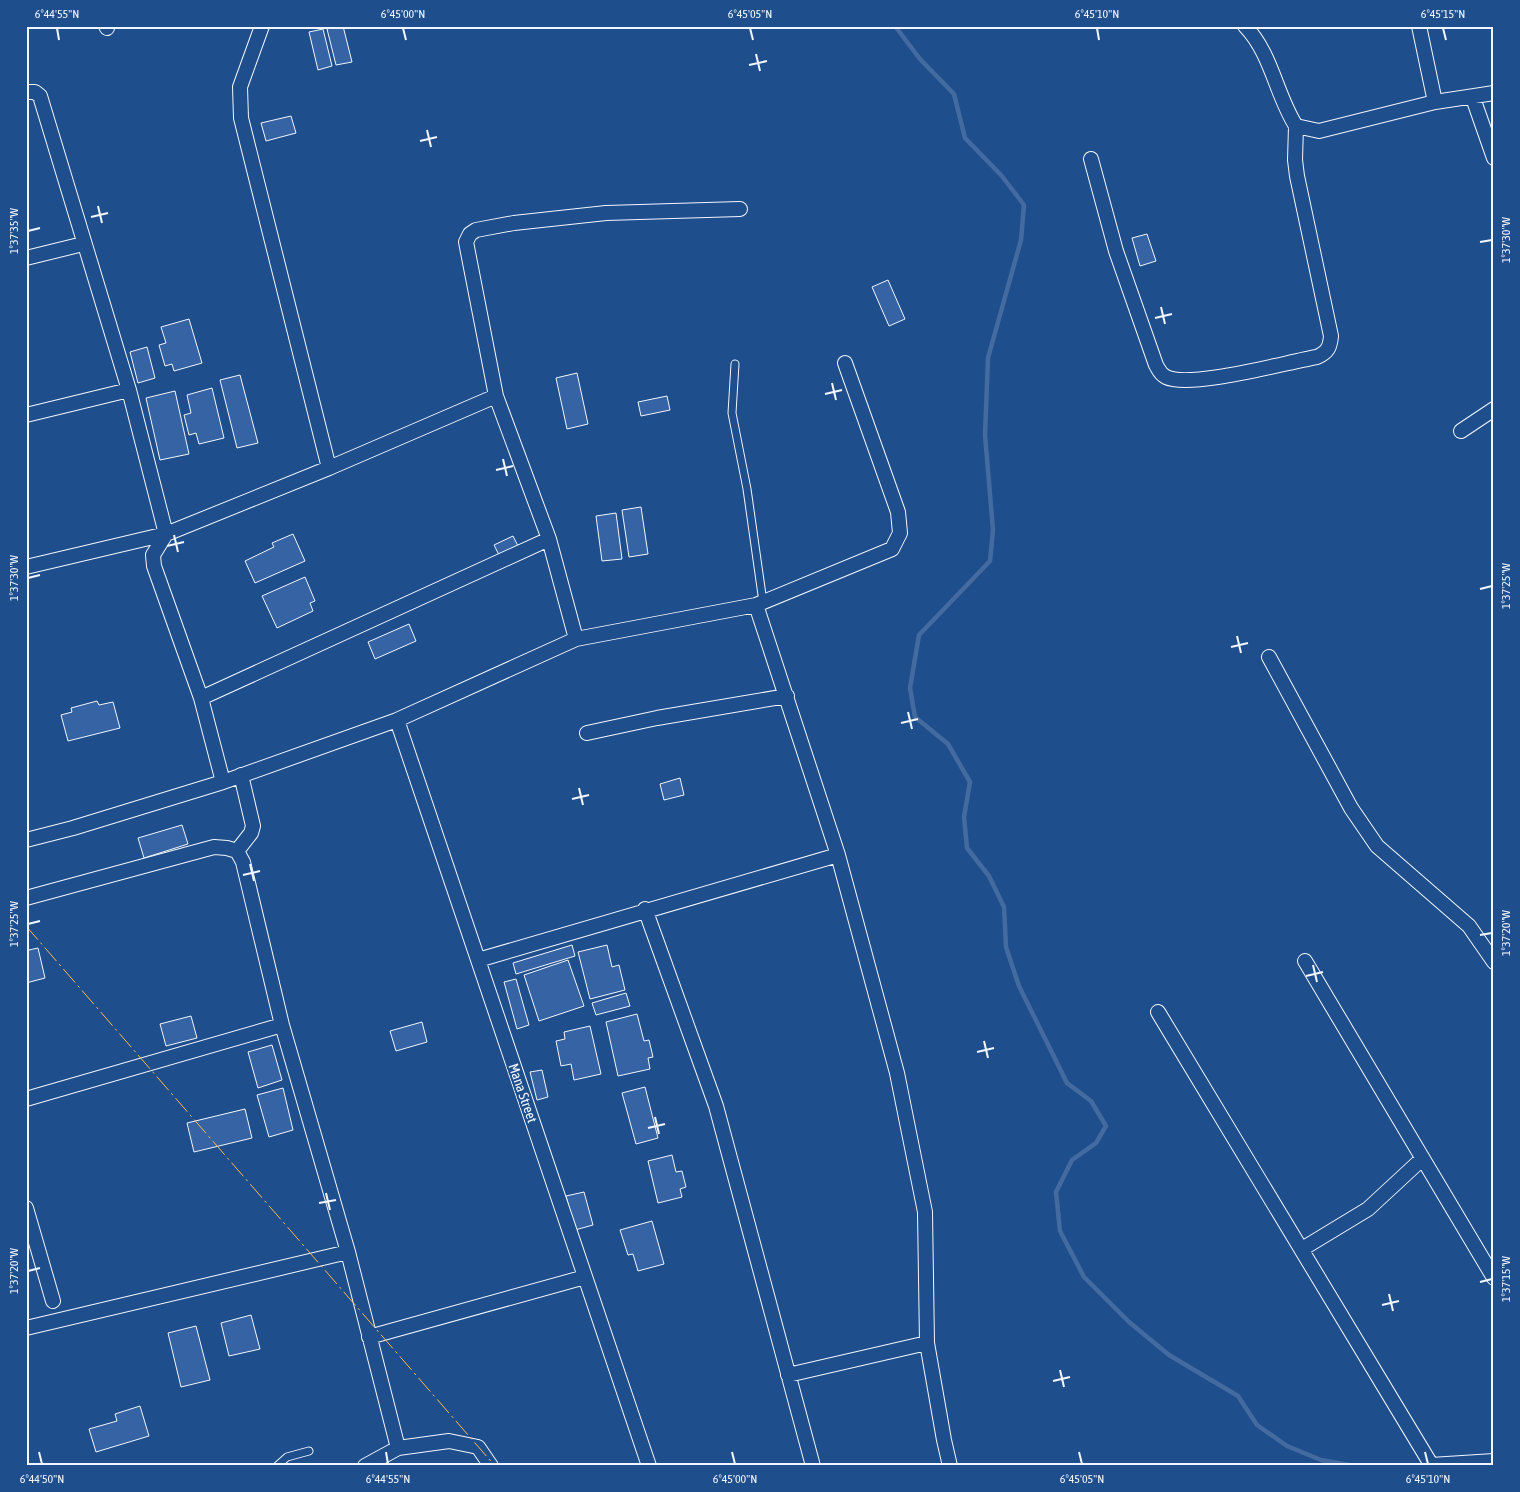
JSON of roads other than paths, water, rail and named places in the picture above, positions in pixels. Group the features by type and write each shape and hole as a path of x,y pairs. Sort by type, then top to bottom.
{"street":[{"path":"262,26 240,88 241,118 329,468"},
{"path":"1091,159 1116,251 1160,373 1176,380 1197,380 1317,357 1325,353 1330,346 1331,336 1297,176 1295,160 1296,126 1285,109 1258,39 1246,26"},
{"path":"1419,26 1435,102"},
{"path":"26,92 35,92 40,96 128,390 166,534 153,555 154,566 201,698 223,782"},
{"path":"1296,126 1318,130 1435,102 1473,98 1494,93"},
{"path":"1473,98 1494,158"},
{"path":"576,639 549,539 496,396 466,242 470,234 476,230 514,223 606,213 740,208"},
{"path":"26,258 83,244"},
{"path":"26,840 73,828 223,782 397,720 576,639 760,604 892,549 900,533 898,512 845,363"},
{"path":"26,415 128,390"},
{"path":"26,567 166,534 329,468 496,396"},
{"path":"1461,431 1494,409"},
{"path":"201,698 549,539"},
{"path":"760,604 787,696 838,855 897,1073 925,1212 927,1343 950,1466"},
{"path":"1269,657 1351,808 1377,846 1469,926 1494,962"},
{"path":"587,734 657,718 787,696"},
{"name":"Mana Street","path":"397,720 649,1466"},
{"path":"237,851 251,833 253,826 241,775"},
{"path":"26,898 214,847 237,851 243,862 282,1025 348,1252 398,1448"},
{"path":"478,960 645,909 838,855"},
{"path":"645,909 716,1106 813,1466"},
{"path":"1305,961 1494,1278"},
{"path":"1158,1012 1431,1465 1494,1461"},
{"path":"26,1099 282,1025"},
{"path":"1302,1249 1368,1209 1422,1159"},
{"path":"26,1208 53,1301"},
{"path":"26,1328 348,1252"},
{"path":"369,1337 585,1277"},
{"path":"788,1375 927,1343"},
{"path":"365,1466 398,1448 449,1441 478,1447 491,1466"},
{"path":"1491,1466 1494,1461"}],"lane":[{"path":"735,364 732,413 747,488 760,604"},
{"path":"277,1466 287,1457 309,1451"}],"waterway":[{"path":"895,26 920,59 954,94 965,138 1001,175 1024,205 1021,240 988,358 985,435 993,530 990,561 919,635 910,688 915,717 948,744 970,782 964,817 967,848 989,876 1004,907 1006,947 1019,986 1067,1083 1091,1101 1106,1126 1096,1143 1072,1160 1056,1192 1060,1231 1084,1277 1129,1322 1169,1355 1238,1396 1257,1425 1287,1446 1321,1460 1354,1466"}]}
